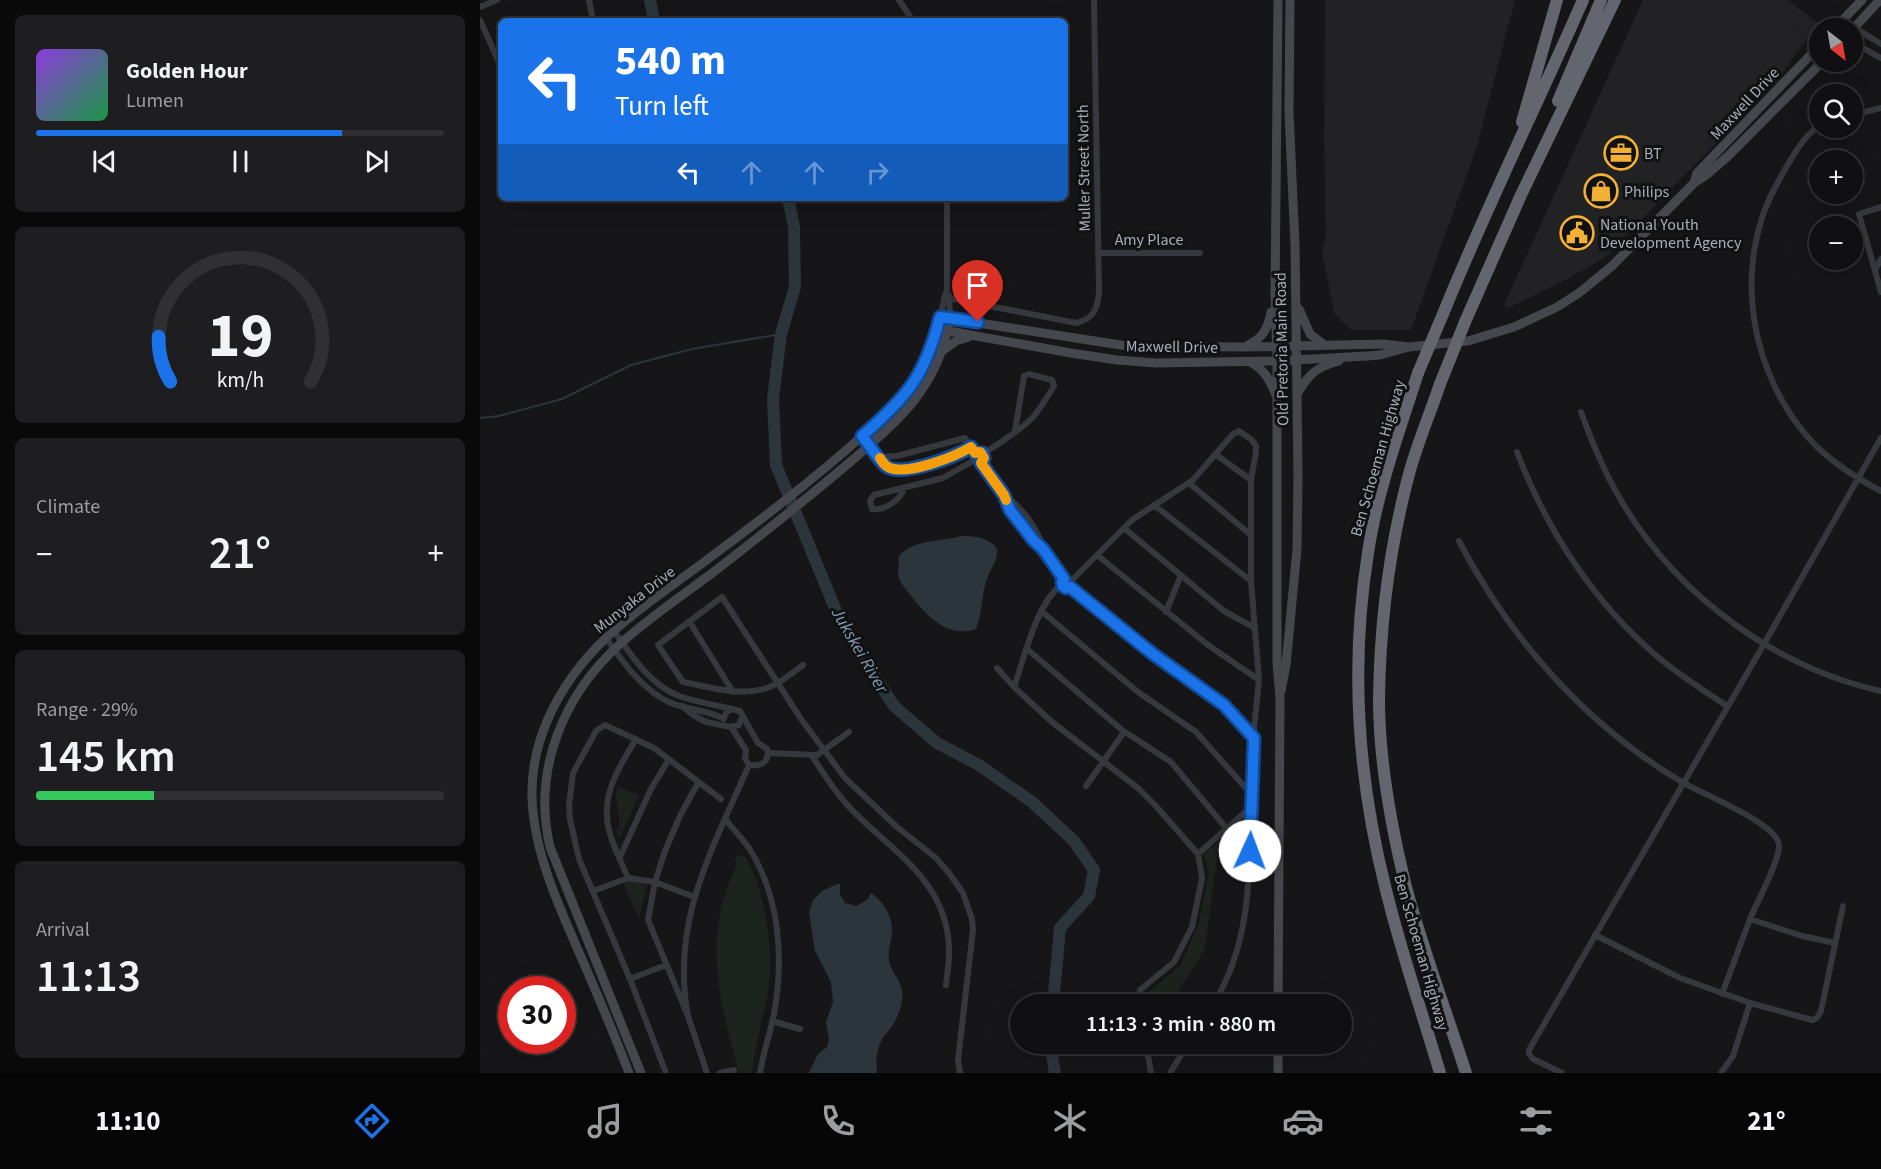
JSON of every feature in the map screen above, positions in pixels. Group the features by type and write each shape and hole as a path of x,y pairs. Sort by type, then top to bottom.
{"highway":[{"path":"1501,182 1522,121 1557,0"},
{"path":"1501,182 1582,0"},
{"path":"1521,195 1601,0"},
{"path":"1521,195 1615,0"},
{"name":"Ben Schoeman Highway","path":"1440,1073 1376,849 1363,768 1357,700 1360,624 1368,551 1377,506 1392,453 1418,374 1469,251 1501,182"},
{"name":"Ben Schoeman Highway","path":"1466,1073 1406,886 1384,766 1379,699 1391,557 1409,473 1440,384 1521,195"}],"main road":[{"name":"Old Pretoria Main Road","path":"1278,0 1275,295 1277,663 1280,697 1278,994"},
{"name":"Old Pretoria Main Road","path":"1280,697 1286,665 1297,549 1296,301 1289,113 1290,0"},
{"path":"1845,18 1862,0"},
{"path":"1863,19 1880,0"},
{"name":"Maxwell Drive","path":"1694,183 1698,173 1809,57"},
{"name":"Maxwell Drive","path":"937,329 1118,360 1156,363 1277,361 1380,355 1409,347 1490,336 1557,307 1579,293 1612,266 1694,183 1705,177 1727,157 1812,72"},
{"path":"1243,347 1257,340 1267,328 1275,295"},
{"path":"1296,301 1310,334 1324,344"},
{"name":"Maxwell Drive","path":"945,317 1127,346 1243,347 1296,344 1383,344 1409,347"},
{"name":"Munyaka Drive","path":"629,1073 546,872 538,846 533,818 534,763 546,723 555,702 569,681 606,638 753,526 890,412 913,386 923,367 937,329 945,317"},
{"name":"Munyaka Drive","path":"641,1073 550,847 544,814 547,771 558,732 580,688 614,649 836,475 891,428 917,398 933,371 947,332 945,317"},
{"path":"940,353 956,341 975,336"},
{"path":"1297,394 1309,376 1319,367 1361,356"},
{"path":"1248,362 1262,370 1271,383 1277,400"},
{"path":"1278,1054 1278,1073"}],"street":[{"path":"480,7 497,0"},
{"path":"589,0 592,18"},
{"path":"899,0 911,18"},
{"name":"Muller Street North","path":"947,297 1076,323 1094,314 1098,302 1098,253 1094,0"},
{"path":"480,20 498,60"},
{"path":"1863,34 1881,44"},
{"path":"1863,48 1881,58"},
{"path":"1863,112 1881,108"},
{"path":"1809,136 1793,156 1767,204 1753,256 1753,310 1770,378 1788,410 1817,447 1858,480 1881,491"},
{"path":"945,317 947,201"},
{"path":"1881,207 1860,214 1881,292"},
{"name":"Amy Place","path":"1098,253 1200,253"},
{"path":"1875,270 1881,259"},
{"path":"983,454 1015,431 1035,415 1054,386 1053,380 1029,374 1024,376 1015,431"},
{"path":"1581,412 1603,467 1625,508 1652,545 1700,596 1764,644 1816,670 1881,691"},
{"path":"1071,584 1124,528 1154,505 1189,483 1233,434 1242,432 1256,446 1256,459 1251,480 1251,581 1259,680 1254,738 1248,894 1240,942 1230,976 1219,994"},
{"path":"862,436 885,465 892,469 900,470 927,464 973,450 983,454"},
{"path":"879,457 890,457 965,438 973,450 973,461"},
{"path":"1562,1073 1533,1059 1528,1054 1529,1050 1881,438"},
{"path":"1873,453 1881,446"},
{"path":"924,448 927,464"},
{"path":"1517,453 1538,501 1561,543 1606,604 1624,625 1660,659 1727,706"},
{"path":"981,463 984,458 983,454"},
{"path":"1215,454 1251,480"},
{"path":"904,488 896,500 878,510 872,509 870,501 873,496 950,476 973,461 981,463 1004,495 1012,513 1033,534"},
{"path":"1189,483 1251,535"},
{"path":"1004,495 1018,507 1063,582"},
{"path":"1154,505 1251,581"},
{"path":"1124,528 1224,611 1255,628"},
{"path":"1459,541 1510,625 1559,684 1588,711 1634,749 1683,783 1759,822 1776,836 1779,843 1777,856 1722,994"},
{"path":"1097,555 1208,645 1259,680"},
{"path":"1166,612 1181,575"},
{"path":"1014,687 1047,598 1068,578 1071,584 1153,654 1224,705 1254,738"},
{"path":"803,665 777,683 767,688 733,692 683,681 658,645 722,597 777,683 801,719 845,778 897,827 936,858 963,893 972,919 973,930 958,1060 960,1073"},
{"path":"1041,611 1138,692 1196,732 1252,795"},
{"path":"689,621 733,692"},
{"path":"614,631 653,680 676,695 740,711 758,743"},
{"path":"606,638 652,691 672,704 724,718 746,750"},
{"path":"1028,649 1124,732 1171,762 1227,829"},
{"path":"997,668 1052,722 1138,788 1198,854 1202,878 1192,927 1174,962 1140,990 1140,994"},
{"path":"682,706 706,722 729,726 739,725 742,717"},
{"path":"724,718 728,710 734,709"},
{"path":"666,1073 630,979 579,859 570,819 573,773 596,731 601,726 608,725 654,748 721,799"},
{"path":"768,753 812,756 825,751 849,732"},
{"path":"1086,786 1124,732"},
{"path":"628,878 609,830 608,798 613,780 636,739"},
{"path":"758,743 765,746 768,753 767,760 761,765 749,765 745,758 746,750 751,744 758,743"},
{"path":"812,756 843,801 916,868 932,889 943,912 947,930 949,948 946,985"},
{"path":"620,857 651,789 669,759"},
{"path":"688,1016 685,999 685,957 693,897 708,856 749,765"},
{"path":"699,783 680,816 665,851 655,882 648,920 688,1016 707,1073"},
{"path":"1198,854 1251,807"},
{"path":"725,819 751,852 764,875 778,934 780,965 772,1022 760,1073"},
{"path":"593,891 628,878 655,882 693,897"},
{"path":"1595,935 1664,971 1722,994 1812,1020 1817,1018 1821,1011 1843,906"},
{"path":"1750,919 1802,936 1835,943"},
{"path":"630,979 666,965"},
{"path":"1721,1073 1733,1056 1750,1003"},
{"path":"772,1022 800,1029"},
{"path":"1148,1054 1151,1073"},
{"path":"1170,1073 1182,1054"},
{"path":"720,1073 734,1070"}],"shaded area":[{"path":"1325,0 1515,0 1477,146 1411,330 1351,330 1335,315 1322,254 1326,235"},
{"path":"1643,0 1788,0 1811,18 1809,18 1809,36 1777,81 1604,258 1508,308 1504,305"},
{"path":"961,536 989,541 997,548 996,559 986,582 976,629 964,631 953,630 933,619 916,602 898,576 899,556 905,551 920,544"},
{"path":"618,787 639,795 619,839 616,830 620,828 616,795"},
{"path":"1219,841 1205,948 1178,994 1146,994 1180,966 1199,923 1209,873 1204,854"},
{"path":"743,854 751,867 762,901 770,959 768,992 752,1073 739,1073 720,994 717,954 721,906 737,864 734,859"},
{"path":"629,880 647,884 639,919 623,883"},
{"path":"840,884 840,894 845,903 856,906 867,900 871,893 883,905 891,920 889,959 900,984 902,997 898,1016 878,1050 877,1073 809,1073 818,1054 827,1047 829,1038 826,1022 833,1002 831,982 815,951 809,913 813,900 822,891"}],"waterway":[{"name":"Jukskei River","path":"650,0 653,18"},
{"name":"Jukskei River","path":"789,201 794,227 795,287 781,334 773,399 776,465 842,625 894,706 937,743 979,765 1032,802 1074,841 1094,870 1089,896 1060,928 1054,994"},
{"path":"480,418 499,416 562,399 631,365 692,349 781,334"},
{"name":"Jukskei River","path":"1052,1054 1055,1073"}],"slow traffic":[{"path":"880,458 885,465 900,470 935,462 959,454 971,447 975,453 983,454 984,458 981,463 1006,500"}],"place":[{"name":"BT","path":"1621,153"},
{"name":"Philips","path":"1601,191"},
{"name":"National Youth Development Agency","path":"1577,233"}],"route":[{"path":"978,322 940,317 923,367 913,386 890,412 862,436 885,465 892,469 900,470 935,462 959,454 971,447 975,453 982,453 984,458 981,463 1004,495 1010,510 1043,549 1064,579 1062,582 1064,588 1070,587 1185,679 1224,705 1254,738 1250,851"}]}
